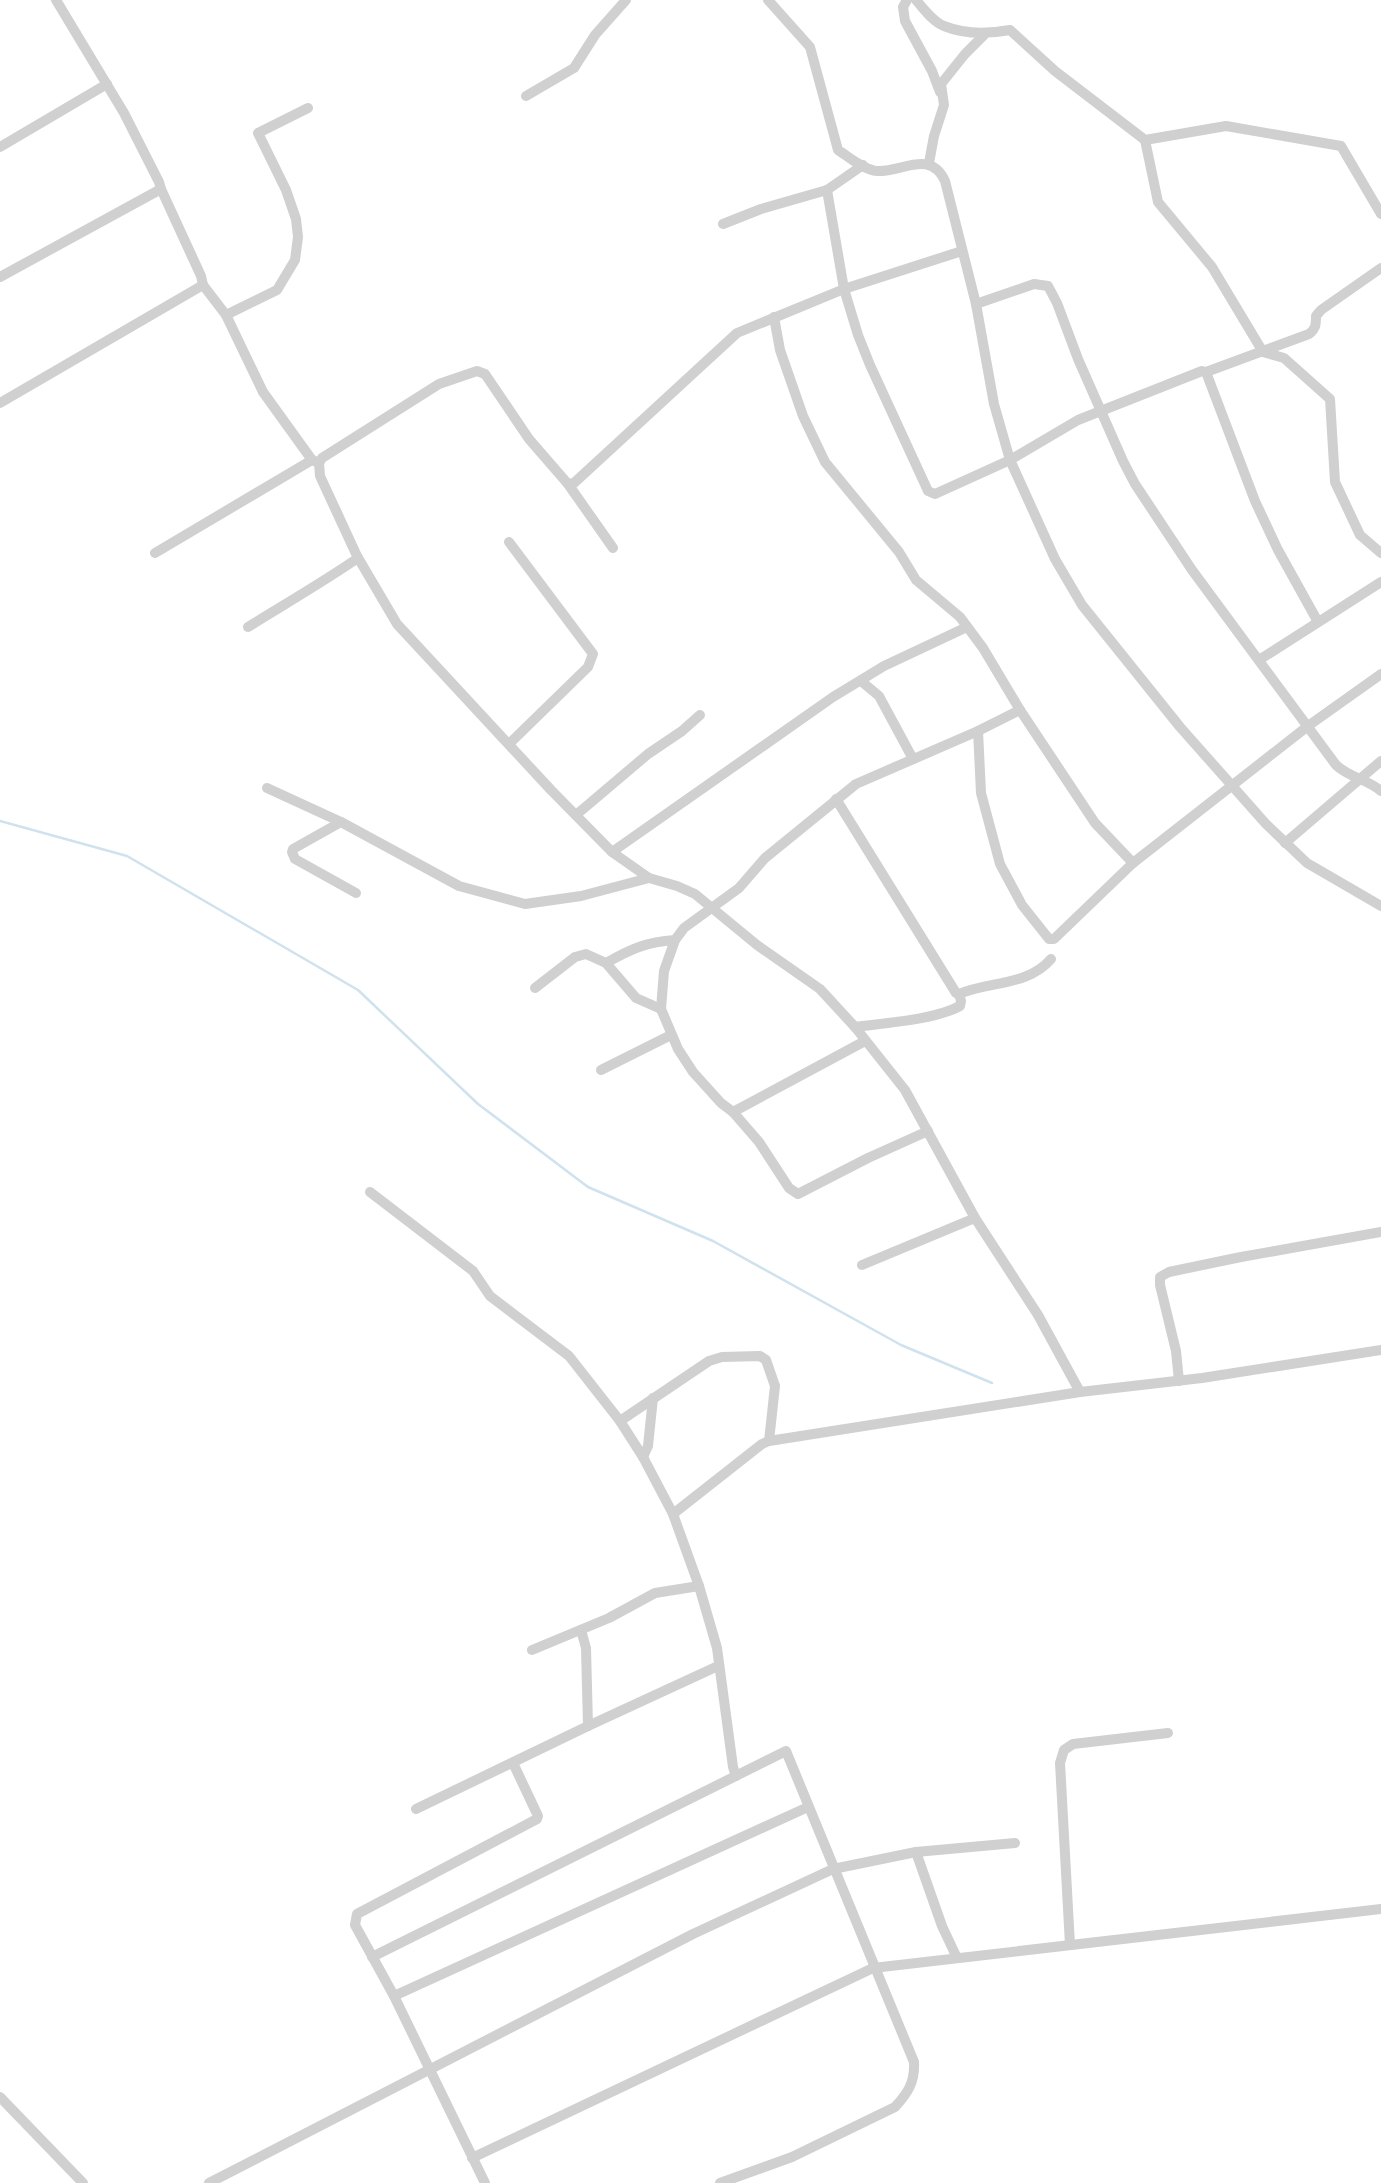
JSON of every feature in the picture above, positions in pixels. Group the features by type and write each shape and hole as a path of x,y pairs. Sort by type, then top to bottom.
{"street":[{"path":"56,0 124,113 159,181 201,276 202,285 226,315 263,392 316,462 358,558 397,624 612,852 649,878 695,894 757,945 820,989 855,1027 905,1090 975,1218 1038,1315 1080,1392"},
{"path":"526,96 573,68 595,35 626,0"},
{"path":"768,0 810,47 838,150 875,171 929,163 940,169 976,304 994,404 1010,460 1055,559 1082,605 1180,727 1285,843 1307,863 1381,906"},
{"path":"907,0 903,7 905,21 932,71 944,105"},
{"path":"916,0 943,26 984,35 1010,30 1055,71 1145,141 1158,202 1212,267 1263,352 1284,358 1330,399 1335,482 1360,535 1381,553"},
{"path":"929,163 944,105 941,84 984,35"},
{"path":"0,147 107,84"},
{"path":"226,315 277,290 295,260 298,237 296,219 286,190 258,133 308,108"},
{"path":"1145,141 1226,126 1341,146 1381,214"},
{"path":"723,224 761,209 827,190 863,165"},
{"path":"0,277 161,189"},
{"path":"827,190 844,289 858,335 928,491 935,494 1010,460 1078,420 1101,410 1202,370 1206,372 1309,334 1314,331 1316,316 1321,310 1381,268"},
{"path":"568,484 575,483 737,333 844,289 962,251"},
{"path":"976,304 1034,284 1048,286 1135,484 1192,570 1336,765 1347,775 1372,783 1381,791"},
{"path":"0,403 202,285"},
{"path":"774,317 784,363 803,416 825,462 899,552 916,580 960,617 1096,823 1133,863"},
{"path":"155,554 316,462 439,384 477,372 485,374 529,439 568,484 613,548"},
{"path":"1206,372 1255,501 1278,550 1318,622"},
{"path":"509,542 593,654 588,667 509,744"},
{"path":"248,627 358,558"},
{"path":"1259,660 1381,582"},
{"path":"612,852 834,697 884,666 967,627"},
{"path":"978,731 981,793 1000,864 1022,905 1049,939 1054,939 1133,863 1308,726 1381,674"},
{"path":"861,681 879,696 913,759"},
{"path":"928,1131 798,1194 789,1188 759,1142 693,1072 671,1035 661,1009 664,971 675,940 684,928 739,888 765,858 856,783 978,731 1020,710"},
{"path":"576,815 648,754 700,715"},
{"path":"1285,843 1381,761"},
{"path":"267,789 341,822 459,886 525,904 581,896 649,878"},
{"path":"836,800 961,1001 960,1006 955,1009 933,1015 855,1027"},
{"path":"341,822 292,852 295,859 356,893"},
{"path":"606,963 629,950 652,942 675,940"},
{"path":"534,988 575,957 586,954 606,963 636,998 661,1009"},
{"path":"959,994 1006,984 1032,973 1051,958"},
{"path":"601,1070 671,1035"},
{"path":"733,1112 865,1041"},
{"path":"370,1192 473,1271 490,1296 569,1356 620,1421 643,1457 673,1514 699,1586 717,1648 736,1776"},
{"path":"862,1265 975,1218"},
{"path":"1179,1381 1176,1351 1160,1277 1170,1272 1241,1257 1381,1232"},
{"path":"673,1514 769,1441 1080,1392 1179,1381 1381,1350"},
{"path":"620,1421 709,1361 722,1357 760,1356 766,1360 775,1386 769,1441"},
{"path":"643,1457 648,1446 653,1398"},
{"path":"532,1650 609,1618 655,1593 699,1586"},
{"path":"581,1630 586,1648 588,1726"},
{"path":"415,1809 718,1666"},
{"path":"1070,1945 1060,1763 1063,1750 1073,1744 1168,1733"},
{"path":"372,1956 786,1751 873,1968 914,2062 914,2076 908,2094 895,2107 792,2157 720,2183"},
{"path":"485,2183 394,1996 355,1925 357,1914 537,1819 538,1816 513,1763"},
{"path":"394,1996 808,1807"},
{"path":"209,2183 693,1934 833,1869 916,1852 1014,1843"},
{"path":"916,1852 942,1926 957,1958"},
{"path":"472,2158 873,1968 1381,1909"},
{"path":"1,2099 83,2183"}],"waterway":[{"path":"0,821 127,856 358,990 478,1104 588,1187 713,1241 901,1345 992,1383"}]}
